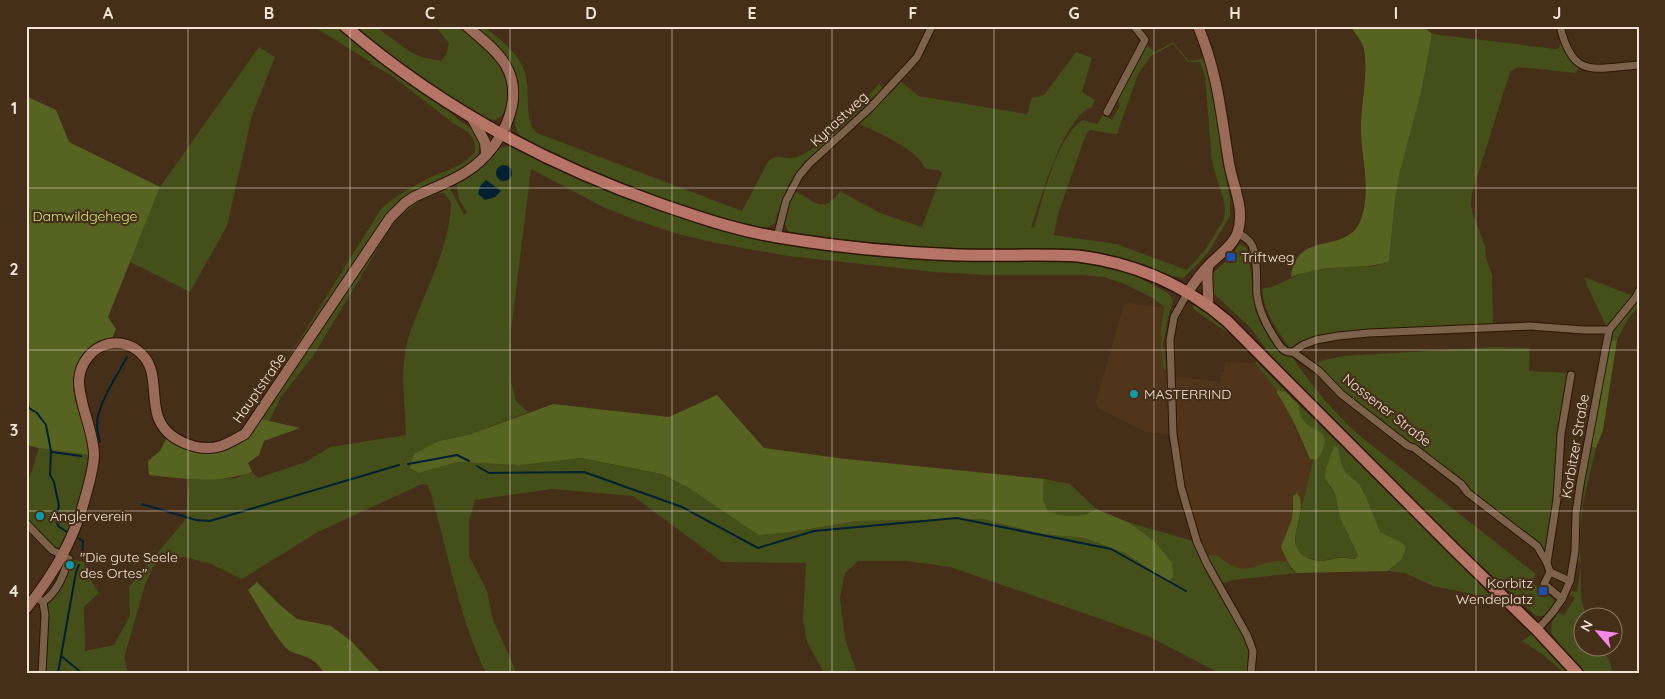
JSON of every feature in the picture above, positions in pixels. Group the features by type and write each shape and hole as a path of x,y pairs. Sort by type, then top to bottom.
{"main road":[{"path":"345,26 406,74 472,118 502,134 556,161 633,194 714,222 776,237 846,247 921,253 1078,256 1112,261 1152,274 1188,292 1233,327 1537,630 1577,673"}],"street":[{"name":"Hauptstraße","path":"26,608 39,600 63,556 82,510 94,455 91,432 81,395 79,379 83,364 89,354 98,348 110,344 124,344 143,354 151,368 157,415 164,428 175,438 193,446 220,446 232,442 245,434 390,218 414,197 470,170 502,134 511,112 514,87 506,66 490,46 467,26"},
{"name":"Kynastweg","path":"776,237 786,201 799,176 809,164 852,126 909,66 920,51 932,26"},
{"path":"1107,112 1145,40 1134,26"},
{"path":"1198,26 1208,50 1221,106 1229,166 1240,206 1240,218 1237,233 1232,242 1208,266 1188,292 1174,317 1170,332 1169,350 1173,434 1180,486 1200,549 1247,635 1253,651 1251,673"},
{"path":"1560,26 1564,42 1570,54 1580,65 1598,68 1639,65"},
{"path":"472,118 485,142 486,154"},
{"name":"Nossener Straße","path":"1237,233 1246,238 1252,247 1257,295 1264,322 1278,345 1289,353 1294,352 1319,371 1341,394 1461,484 1468,493 1537,546 1547,563"},
{"path":"1208,266 1206,280 1208,306"},
{"path":"1294,352 1303,344 1316,340 1369,333 1529,326 1608,330 1639,291"},
{"name":"Korbitzer Straße","path":"1537,630 1562,599 1570,581 1575,550 1576,513 1580,485 1608,330"},
{"path":"1570,581 1550,572 1547,563 1557,499 1561,434 1571,375"},
{"path":"26,522 52,550 63,556"},
{"path":"1550,572 1545,581 1546,587 1562,599"},
{"path":"39,600 45,615 42,673"}],"shaded area":[{"path":"1129,303 1165,308 1160,335 1164,371 1171,376 1220,382 1225,362 1255,363 1277,390 1289,411 1297,434 1310,459 1313,460 1286,573 1232,580 1219,585 1197,542 1173,434 1146,432 1098,408 1096,402 1122,312 1124,306"}],"green space":[{"path":"313,26 337,26 381,62 436,100 461,122 476,131 481,144 478,155 470,165 445,179 464,215 467,212 459,199 456,182 490,154 498,149 511,146 627,196 733,233 770,242 856,253 924,257 1058,260 1105,266 1126,271 1168,293 1173,300 1163,345 1167,369 1164,371 1161,332 1165,308 1153,298 1125,284 1104,277 1082,275 985,275 935,272 788,256 716,243 678,234 603,207 531,169 511,331 511,382 516,401 528,412 468,435 439,441 419,473 458,462 520,465 580,458 662,474 689,488 758,535 785,533 858,521 983,519 1042,534 1085,538 1125,553 1161,577 1155,542 1130,523 1197,542 1203,557 1217,556 1236,567 1251,568 1280,561 1287,562 1291,569 1297,573 1232,580 1219,585 1253,651 1251,673 1219,673 1150,637 950,567 907,561 858,561 845,573 840,598 845,639 857,673 824,673 807,642 803,619 806,563 722,562 633,496 552,489 475,500 469,521 469,556 487,591 493,620 518,673 486,673 476,651 460,604 428,485 422,484 318,532 242,579 211,564 185,557 165,559 153,567 145,585 124,658 128,673 42,673 43,602 51,597 69,559 84,562 86,573 99,593 84,607 85,651 114,645 130,616 129,587 186,519 189,479 236,478 252,472 258,478 306,462 330,447 406,435 403,386 404,360 409,336 446,236 451,202 444,193 439,193 420,201 400,216 389,230 313,356 281,397 269,421 257,418 234,437 248,422 381,209 418,184 461,164 475,151 474,140 468,132 453,123 391,75 369,63 372,63"},
{"path":"356,26 375,26 410,52 441,61 446,55 449,43 435,26 462,26 488,50 502,69 508,91 507,103 503,113 494,120 478,114 407,68"},
{"path":"475,26 484,26 508,47 518,59 527,80 530,121 537,133 742,211 768,162 775,157 796,158 815,147 844,122 879,84 883,88 795,174 787,187 775,223 766,228 759,227 706,214 652,197 574,165 524,140 515,126 517,89 514,72 499,49"},
{"path":"1350,26 1423,26 1432,34 1421,92 1400,171 1389,261 1373,265 1318,270 1291,277 1294,263 1300,254 1316,245 1345,237 1354,231 1363,213 1366,185 1361,122 1365,60 1362,43"},
{"path":"1432,34 1556,49 1559,48 1561,40 1580,65 1576,73 1518,67 1510,72 1472,193 1471,204 1485,246 1486,258 1492,275 1493,327 1338,336 1293,352 1293,347 1289,347 1271,320 1265,305 1262,289 1274,286 1307,271 1376,266 1389,261 1400,171"},
{"path":"1173,42 1189,61 1207,58 1219,119 1221,155 1230,198 1230,216 1209,251 1183,278 1170,276 1139,263 1085,251 961,250 880,246 791,234 787,229 785,224 786,213 795,191 814,202 824,204 829,203 840,191 880,213 922,227 942,173 939,170 926,169 919,159 905,148 860,124 901,82 919,96 1027,114 1032,98 1044,95 1076,52 1092,58 1082,92 1095,100 1092,107 1081,114 1071,127 1062,143 1047,180 1031,228 1034,227 1052,168 1065,140 1083,120 1097,124 1103,115 1112,120 1120,106 1117,98 1146,44 1155,52","holes":["1173,44 1188,62 1200,62 1205,77 1212,162 1225,209 1224,219 1206,249 1187,270 1116,244 1054,235 1058,214 1086,134 1090,130 1117,134 1138,74 1151,56"]},
{"path":"259,47 275,57 252,115 227,226 190,292 130,262 160,187"},
{"name":"Damwildgehege","path":"26,96 56,110 69,142 160,187 108,317 116,329 111,341 80,362 91,455 26,445"},
{"path":"1240,244 1247,248 1255,310 1277,350 1282,355 1292,357 1324,399 1360,436 1536,574 1531,582 1554,600 1552,608 1542,616 1536,616 1457,543 1276,362 1249,326 1214,294 1212,274 1234,254"},
{"path":"1584,277 1636,297 1639,291 1639,306 1628,319 1617,340 1610,341 1606,326"},
{"path":"1195,305 1228,330 1226,332 1192,308"},
{"path":"1617,340 1603,430 1596,448 1589,446 1610,341"},
{"path":"1495,347 1530,348 1529,371 1571,373 1547,563 1537,546 1408,446 1313,367 1320,361 1343,356"},
{"path":"1256,361 1286,392 1277,390 1255,363"},
{"path":"1277,390 1286,392 1299,405 1304,421 1323,435 1324,446 1316,460 1310,459"},
{"path":"717,395 764,448 846,459 1044,479 1043,499 1048,511 1060,515 1079,516 1096,509 1130,523 1155,542 1172,563 1173,577 1169,581 1125,553 1085,538 1042,534 983,519 858,521 785,533 758,535 689,488 662,474 581,458 520,465 458,462 419,473 410,468 414,454 439,441 468,435 553,404 669,417"},
{"path":"1299,405 1451,553 1491,596 1486,599 1477,595 1433,586 1405,573 1388,571 1392,568 1401,542 1380,532 1342,465 1338,448 1332,450 1330,487 1335,493 1340,518 1358,555 1356,559 1342,557 1320,561 1303,556 1296,548 1296,532 1313,460 1316,460 1320,432 1304,422 1300,415"},
{"path":"257,418 300,428 264,441 259,455 248,463 252,472 239,476 213,479 188,479 149,475 148,461 160,451 169,433 193,446 232,442"},
{"path":"26,437 91,455 82,499 59,549 55,550 26,518 26,489 39,448"},
{"path":"1334,446 1338,448 1346,473 1359,484 1366,497 1380,532 1401,542 1406,547 1401,559 1388,571 1297,573 1289,564 1281,547 1292,519 1293,496 1297,493 1301,509 1295,536 1299,551 1306,557 1319,561 1335,558 1355,559 1358,555 1340,518 1335,493 1325,478"},
{"path":"1589,446 1596,448 1583,503 1580,563 1576,561 1579,515"},
{"path":"1044,479 1070,484 1096,509 1079,516 1060,515 1048,511 1043,499"},
{"path":"1581,567 1581,598 1583,606 1572,606 1572,656 1607,656 1613,673 1582,673 1551,633 1552,622 1558,613 1564,615 1575,598 1570,595 1571,591 1577,592"},
{"path":"257,582 297,619 331,626 351,641 381,673 324,673 314,661 293,653 285,647 275,634 248,590"},
{"path":"1532,634 1570,673 1564,673 1542,654 1522,641"}],"water":[{"path":"501,165 507,165 512,170 510,179 501,181 496,176 496,170"},
{"path":"486,180 501,191 495,197 485,200 478,194 480,186"}],"waterway":[{"path":"100,442 97,426 100,409 108,390 127,357"},
{"path":"26,401 29,408 37,413 46,425 51,451 50,475 54,482 59,506 56,516 58,526 70,534"},
{"path":"52,452 81,456"},
{"path":"408,464 457,455 469,461"},
{"path":"142,504 196,520 210,521 399,465"},
{"path":"477,466 489,473 584,472 682,507 758,548 814,531 957,518 1111,549 1186,591"},
{"path":"77,537 86,514"},
{"path":"76,537 83,541 82,557"},
{"path":"58,673 76,572 79,565"},
{"path":"61,656 82,673"}],"place":[{"name":"Triftweg","path":"1231,257"},
{"name":"MASTERRIND","path":"1134,394"},
{"name":"Anglerverein","path":"40,516"},
{"name":"\"Die gute Seele des Ortes\"","path":"70,565"},
{"name":"Korbitz Wendeplatz","path":"1543,591"}]}
